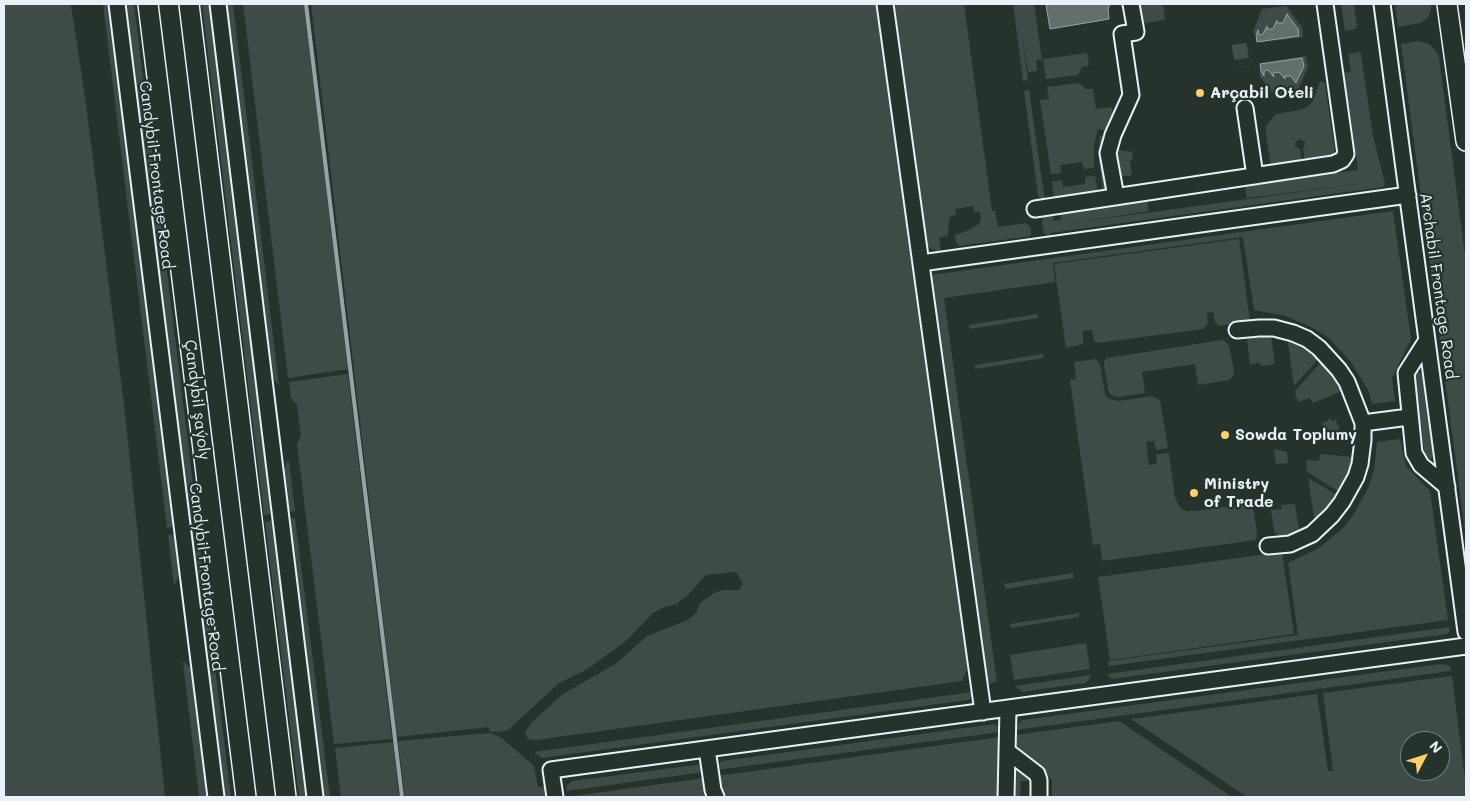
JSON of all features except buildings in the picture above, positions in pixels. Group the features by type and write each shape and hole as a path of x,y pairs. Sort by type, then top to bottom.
{"main road":[{"name":"Çandybil şaýoly","path":"148,4 246,797"},
{"path":"189,4 286,797"},
{"path":"1447,4 1466,141"}],"street":[{"name":"Candybil Frontage Road","path":"117,4 216,797"},
{"path":"218,4 315,797"},
{"path":"885,4 983,712"},
{"path":"1116,197 1108,153 1112,135 1131,95 1122,34 1136,32 1131,4"},
{"path":"1035,209 1333,164 1344,158 1346,154 1325,4"},
{"name":"Archabil Frontage Road","path":"1382,4 1466,632"},
{"path":"1245,108 1256,176"},
{"path":"921,262 1408,195"},
{"path":"1237,330 1266,328 1293,332 1307,339 1335,364 1347,382 1363,423 1362,456 1356,477 1346,497 1332,515 1312,534 1290,544 1268,546"},
{"path":"1427,340 1406,373 1409,417 1414,453 1417,460 1447,487"},
{"path":"1363,423 1409,417"},
{"path":"555,797 551,770 1466,646"},
{"path":"1006,797 1008,709"},
{"path":"707,750 713,790 716,797"},
{"path":"1007,751 1037,774 1039,797"}],"shaded area":[{"path":"4,4 70,4 72,11 86,104 125,413 165,797 4,797"},
{"path":"103,4 110,4 174,527 167,528"},
{"path":"126,4 134,4 198,524 190,525"},
{"path":"202,4 209,4 271,514 264,515"},
{"path":"226,4 233,4 279,386 271,375"},
{"path":"243,4 304,4 348,369 288,378"},
{"path":"311,4 877,4 937,432 966,657 967,670 962,681 536,740 528,739 525,733 531,723 563,694 617,663 647,636 688,620 696,613 700,603 714,593 723,590 739,590 743,584 736,572 706,575 688,595 676,604 653,613 626,641 586,670 559,683 507,731 490,732 489,727 397,737"},
{"path":"892,4 964,4 992,211 995,211 998,227 1026,223 1031,228 1031,236 959,246 955,235 967,231 979,224 981,220 980,212 974,212 973,206 955,209 956,215 951,216 949,219 948,235 939,238 941,252 927,247"},
{"path":"1013,4 1034,4 1042,60 1036,60 1037,71 1028,72 1022,36 1028,80 1023,81"},
{"path":"1110,4 1108,9 1109,19 1050,29 1046,5"},
{"path":"1137,4 1163,4 1165,20 1140,24"},
{"path":"1341,4 1354,4 1357,26 1355,29 1345,31"},
{"path":"1395,4 1431,4 1431,10 1428,17 1421,23 1398,27"},
{"path":"1286,6 1302,27 1303,37 1257,43 1299,36 1287,15 1283,23 1277,24 1273,29 1267,29 1263,34 1259,35 1257,31 1256,35 1253,32 1262,9"},
{"path":"1287,14 1298,29 1299,36 1257,42 1256,35 1258,30 1259,35 1263,34 1267,26 1267,29 1273,29 1277,20 1277,23 1283,23"},
{"path":"1418,41 1429,44 1439,57 1466,263 1466,539 1401,44"},
{"path":"1360,52 1373,136 1385,184 1383,187 1050,233 1050,236 1044,233 1043,216 1052,212 1054,221 1061,220 1060,211 1147,199 1149,211 1072,223 1366,183 1247,198 1245,185 1358,170 1349,105 1346,102 1341,73 1351,72 1348,54"},
{"path":"1087,53 1089,65 1082,67 1078,75 1046,79 1043,59"},
{"path":"1306,56 1308,66 1298,91 1274,95 1259,75 1261,72 1263,75 1264,71 1268,70 1273,73 1280,72 1285,76 1291,76 1297,82 1302,58 1260,63"},
{"path":"1302,58 1304,66 1296,83 1291,76 1285,76 1285,79 1279,72 1273,73 1274,77 1268,70 1264,71 1264,76 1261,72 1260,64"},
{"path":"1320,81 1325,83 1334,156 1305,162 1303,148 1305,142 1300,139 1295,143 1295,146 1300,149 1302,163 1271,167 1265,127 1276,114 1307,107 1313,101"},
{"path":"1079,83 1086,89 1093,89 1096,109 1112,107 1113,117 1106,131 1098,129 1094,144 1094,168 1084,169 1082,162 1060,165 1061,173 1051,174 1040,100 1049,99 1047,87"},
{"path":"1029,90 1045,201 1038,196 1024,91"},
{"path":"1100,135 1105,137 1108,191 1103,192 1098,153"},
{"path":"1115,151 1132,152 1133,159 1130,160 1132,175 1119,177"},
{"path":"1095,176 1098,193 1054,199 1052,182 1062,180 1063,187 1085,184 1085,177"},
{"path":"1393,211 1411,339 1392,378 1395,401 1372,404 1368,390 1351,362 1329,338 1315,329 1286,316 1254,310 1243,237 1053,263 1055,282 944,298 997,682 988,684 931,275"},
{"path":"1239,239 1250,322 1219,326 1215,322 1213,312 1207,313 1208,323 1203,329 1098,343 1094,341 1092,330 1083,331 1083,344 1066,348 1054,264"},
{"path":"1038,314 1038,318 969,329 969,325"},
{"path":"1253,335 1271,336 1275,364 1261,366 1260,363 1250,364 1247,340"},
{"path":"1287,336 1303,344 1320,357 1294,386"},
{"path":"1223,340 1229,345 1234,371 1233,376 1229,380 1198,385 1195,364 1142,372 1145,393 1118,397 1109,393 1104,366 1104,361 1107,358"},
{"path":"1043,354 1044,358 975,369 975,365"},
{"path":"1096,359 1100,364 1105,394 1109,399 1119,401 1152,396 1160,400 1168,448 1156,450 1154,441 1146,442 1149,465 1157,464 1156,454 1169,453 1175,497 1180,508 1186,511 1195,511 1245,504 1251,505 1254,512 1256,540 1102,561 1100,544 1093,545 1070,380 1076,379 1074,362"},
{"path":"1323,360 1345,390 1313,403 1310,398 1299,402 1295,391"},
{"path":"1416,372 1422,375 1433,456 1431,459 1425,457"},
{"path":"348,374 392,739 334,744 297,444 301,436 297,405 291,398 289,382"},
{"path":"1329,418 1332,421 1336,420 1340,427 1338,434 1334,434 1332,438 1329,435 1325,436 1321,429 1323,426 1322,422 1327,422"},
{"path":"1400,439 1406,466 1430,491 1448,620 1109,666 1108,661 1298,635 1288,563 1319,548 1344,527 1354,514 1369,486 1374,470 1377,442"},
{"path":"1274,449 1287,452 1288,463 1276,464"},
{"path":"1320,454 1354,457 1349,476 1341,493 1307,472 1306,460 1319,461"},
{"path":"287,461 289,461 295,511 288,512 283,475"},
{"path":"1308,478 1339,496 1315,523"},
{"path":"1295,504 1299,531 1280,538 1274,531 1271,510 1282,509 1281,505"},
{"path":"295,518 330,797 323,797 288,519"},
{"path":"272,521 306,797 299,797 265,522"},
{"path":"198,531 231,797 223,797 191,532"},
{"path":"175,534 180,573 174,586 168,535"},
{"path":"1282,552 1294,634 1110,660 1098,577"},
{"path":"1073,573 1074,578 1005,589 1004,584"},
{"path":"1079,613 1079,617 1011,628 1010,624"},
{"path":"1449,627 1450,631 1447,634 1112,679 1107,674"},
{"path":"1086,643 1090,669 1014,680 1010,655"},
{"path":"183,662 191,669 207,797 199,797"},
{"path":"1441,664 1450,666 1451,671 1016,730 1017,725 1022,720"},
{"path":"1091,675 1085,683 1022,692 1015,686"},
{"path":"1452,676 1466,797 1247,797 1131,719 1317,694 1328,771 1333,771 1323,693"},
{"path":"972,692 972,696 968,700 542,758 534,752"},
{"path":"1119,721 1229,795 1229,797 1052,797 1052,779 1015,751 1016,735"},
{"path":"995,724 999,727 1000,732 716,770 722,761"},
{"path":"489,733 503,739 534,766 538,787 547,786 549,797 405,797 398,741"},
{"path":"1000,737 999,797 722,797 718,786 733,784 718,785 717,776"},
{"path":"393,742 399,797 341,797 335,748"},
{"path":"1015,763 1030,778 1030,781 1021,781 1020,797 1014,797"},
{"path":"703,764 704,772 566,791 567,785 572,781"},
{"path":"705,778 706,787 691,789 706,788 709,797 566,797"}],"waterway":[{"path":"306,4 402,797"}],"tunnel":[{"path":"1239,44 1243,67"}],"place":[{"name":"Arçabil Oteli","path":"1200,93"},
{"name":"Sowda Toplumy","path":"1225,435"},
{"name":"Ministry of Trade","path":"1194,493"}]}
